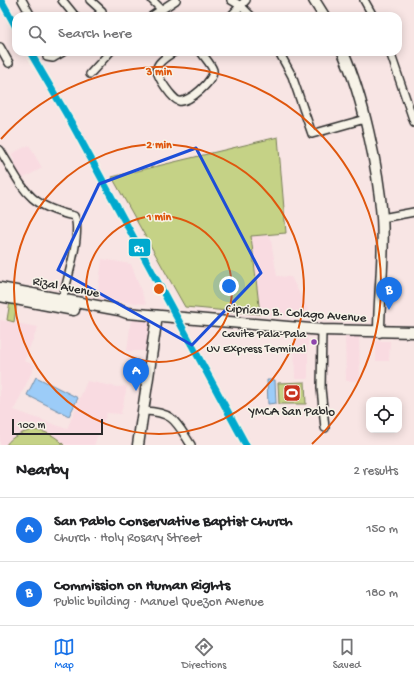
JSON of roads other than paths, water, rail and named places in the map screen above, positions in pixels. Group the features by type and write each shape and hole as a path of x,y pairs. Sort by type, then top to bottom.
{"main road":[{"path":"314,0 322,12"},
{"path":"344,56 365,119 382,218 379,332"},
{"name":"Rizal Avenue","path":"0,288 23,296 64,304 119,310 127,314 175,317"},
{"name":"Rizal Avenue","path":"0,296 23,296"},
{"path":"138,445 144,411 156,316"},
{"name":"Cipriano B. Colago Avenue","path":"175,317 322,330 414,332"}],"street":[{"path":"22,0 28,12"},
{"path":"62,0 72,12"},
{"path":"90,0 98,12"},
{"path":"152,0 161,9"},
{"path":"157,12 176,0"},
{"path":"231,0 243,3 249,12"},
{"path":"364,0 371,12"},
{"path":"234,12 243,3"},
{"path":"0,47 8,63"},
{"path":"90,74 106,56"},
{"path":"169,56 158,64 156,69 158,76 176,100 181,102 186,101 210,81 213,75 213,69 204,56"},
{"path":"281,56 292,76 312,134 365,119"},
{"path":"391,56 414,122"},
{"path":"0,150 22,188 30,198 49,209 74,216 76,220 76,236 64,304"},
{"path":"382,218 414,212"},
{"path":"322,330 321,388 326,428"},
{"path":"144,411 160,412 168,415 191,445"}],"water":[{"path":"36,377 78,398 69,416 27,395"},
{"path":"267,380 275,380 276,403 268,404"}],"railway":[{"path":"61,105 246,445"}],"place":[{"name":"Commission on Human Rights","path":"389,310"},
{"name":"Cavite Pala-Pala UV Express Terminal","path":"314,342"},
{"name":"San Pablo Conservative Baptist Church","path":"136,391"},
{"name":"YMCA San Pablo","path":"292,393"}]}
